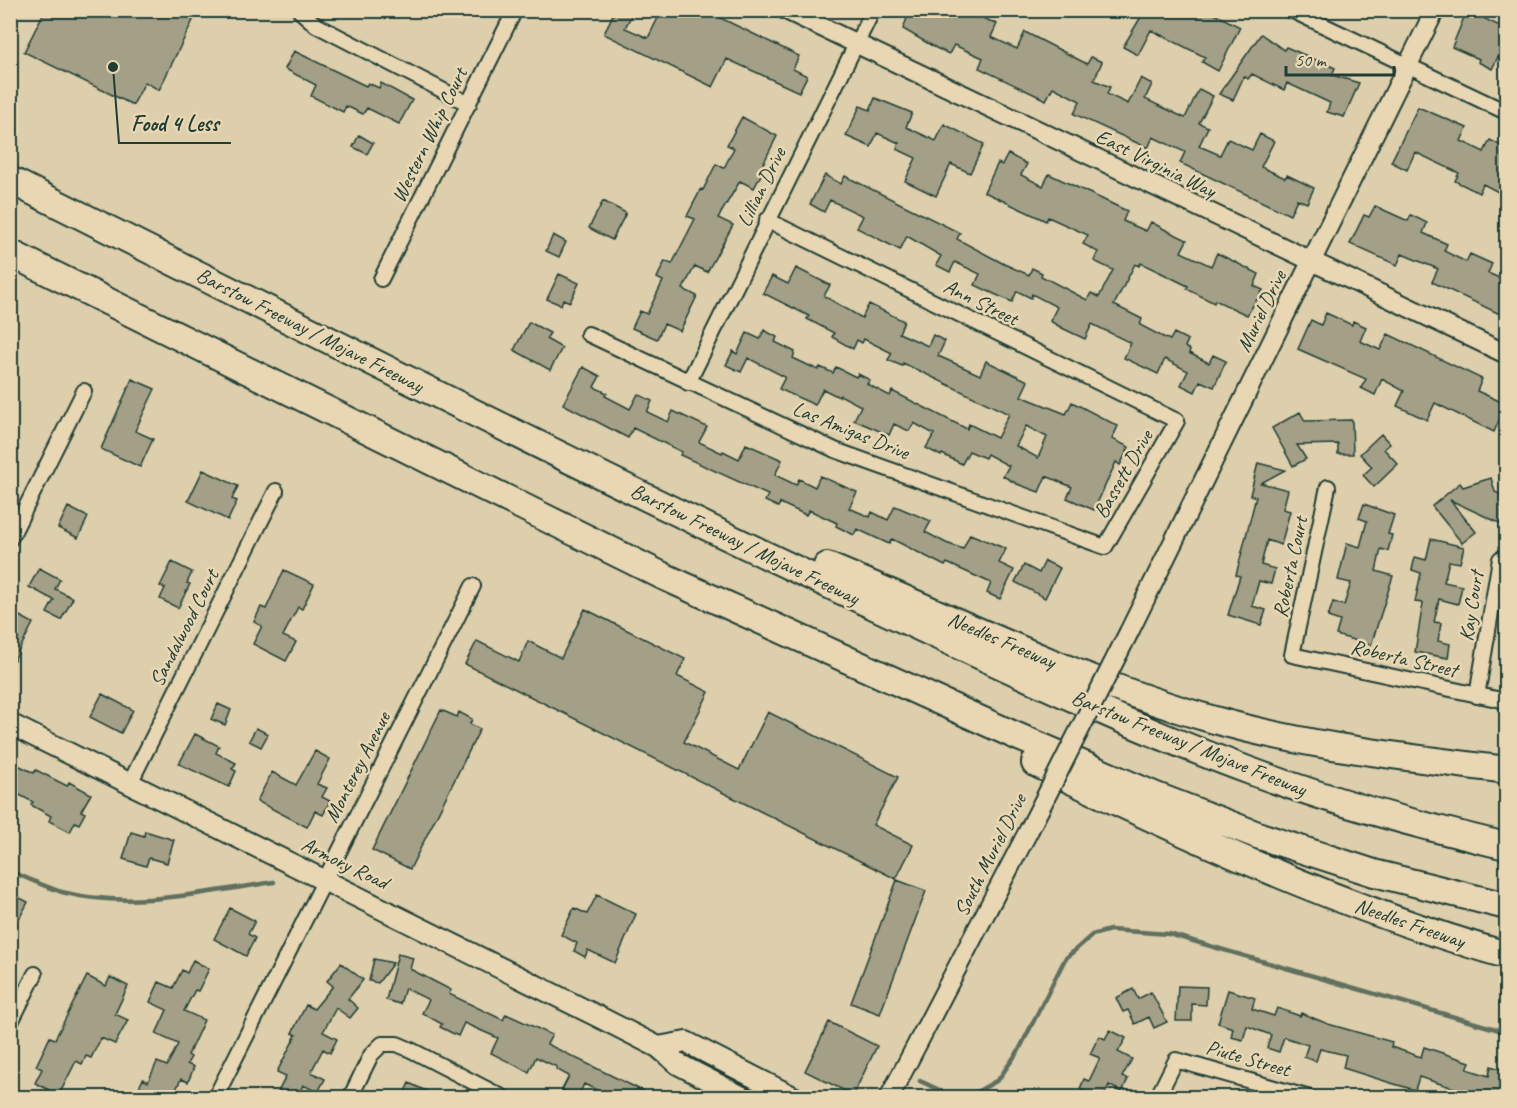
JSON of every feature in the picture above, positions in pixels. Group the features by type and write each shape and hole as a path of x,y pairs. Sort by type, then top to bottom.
{"highway":[{"name":"Barstow Freeway / Mojave Freeway","path":"10,180 552,451 921,628 1157,733 1252,772 1326,797 1506,846"},
{"path":"10,253 665,577 1012,734 1210,818 1374,873 1506,906"},
{"name":"Needles Freeway","path":"552,451 1043,658 1146,698 1211,719 1320,745 1506,770"},
{"name":"Needles Freeway","path":"665,577 946,720 1230,855 1353,904 1506,955"}],"main road":[{"name":"Armory Road","path":"10,724 658,1047 678,1064 744,1098"},
{"path":"658,1047 686,1042 795,1098"}],"street":[{"name":"Western Whip Court","path":"381,279 515,10"},
{"name":"East Virginia Way","path":"786,10 1506,354"},
{"name":"Lillian Drive","path":"688,383 873,10"},
{"path":"1291,10 1506,112"},
{"name":"Muriel Drive","path":"1129,632 1435,10"},
{"path":"300,11 316,25 469,104"},
{"name":"Ann Street","path":"767,220 1177,421"},
{"name":"Las Amigas Drive","path":"588,334 688,383 836,450 1105,547"},
{"path":"10,539 84,391"},
{"name":"Bassett Drive","path":"1105,547 1177,421"},
{"name":"Roberta Court","path":"1292,655 1328,488"},
{"name":"Sandalwood Court","path":"130,783 276,491"},
{"name":"Kay Court","path":"1478,696 1500,559"},
{"name":"Monterey Avenue","path":"215,1098 473,586"},
{"name":"South Muriel Drive","path":"889,1098 1129,632"},
{"name":"Roberta Street","path":"1292,655 1506,701"},
{"path":"10,1024 35,974"},
{"path":"350,1098 371,1055 382,1044 397,1044 411,1050 504,1098"},
{"name":"Piute Street","path":"1157,1098 1176,1060 1310,1098"}],"building":[{"path":"45,10 198,10 159,90 145,82 133,105 24,52"},
{"path":"615,10 634,10 625,28 648,38 662,10 704,10 799,56 793,69 807,76 799,92 727,59 713,87 604,34"},
{"path":"910,10 964,10 997,24 991,37 1017,49 1025,32 1087,64 1091,57 1102,62 1094,80 1110,87 1107,94 1128,104 1141,78 1152,84 1145,99 1185,118 1199,89 1213,96 1199,123 1208,127 1199,146 1220,155 1228,139 1252,150 1260,134 1274,141 1261,167 1285,178 1287,175 1314,188 1307,203 1297,199 1290,215 1180,163 1185,152 1153,137 1148,148 1074,114 1080,101 1053,87 1046,100 979,68 983,58 954,45 949,54 936,48 903,29"},
{"path":"1145,10 1207,10 1240,27 1218,71 1202,62 1205,57 1151,30 1138,55 1123,47"},
{"path":"1467,10 1489,10 1485,19 1506,29 1506,54 1503,60 1498,57 1492,69 1478,62 1479,59 1452,47"},
{"path":"1261,34 1284,50 1286,47 1335,68 1332,75 1359,83 1344,117 1327,112 1330,103 1287,83 1284,90 1252,74 1248,79 1244,76 1233,100 1219,94"},
{"path":"294,51 366,86 368,83 379,88 381,83 412,100 399,124 367,108 363,114 346,106 343,112 311,96 316,85 285,69"},
{"path":"875,98 912,113 906,127 936,141 944,124 984,144 970,173 951,164 936,196 905,181 916,158 897,149 899,143 877,133 871,147 846,136 860,106 870,110"},
{"path":"1418,107 1467,128 1461,141 1484,152 1490,140 1506,148 1506,196 1483,184 1479,193 1455,181 1459,173 1415,152 1407,170 1391,162"},
{"path":"742,117 777,136 759,172 762,173 754,188 740,181 718,218 733,225 707,272 695,266 683,289 697,296 680,331 664,324 657,339 632,328 640,311 647,314 663,281 657,278 665,261 672,264 695,219 687,216 701,189 703,190 716,164 724,168 734,148 727,145"},
{"path":"359,135 373,143 367,154 353,147"},
{"path":"1008,154 1027,164 1021,175 1043,186 1049,174 1127,211 1123,221 1146,231 1151,222 1187,240 1181,252 1211,266 1217,253 1259,274 1254,286 1263,290 1247,315 1215,300 1214,303 1187,289 1188,286 1141,263 1139,266 1135,264 1114,305 1142,319 1140,325 1161,336 1170,340 1174,333 1188,340 1185,347 1190,350 1189,353 1209,363 1213,355 1226,361 1214,387 1200,381 1195,392 1181,385 1188,371 1165,359 1158,374 1124,358 1131,343 1092,324 1085,339 1062,328 1050,321 1057,307 1032,294 1031,298 1017,291 1012,302 975,285 980,274 955,262 950,272 936,265 941,256 907,236 900,250 857,228 863,216 830,200 824,212 810,204 825,175 841,184 845,176 960,233 957,239 1004,264 1029,275 1032,268 1042,273 1041,276 1087,300 1091,293 1099,297 1113,270 1094,261 1098,252 1083,244 1088,235 1048,217 1046,221 984,192 998,163 1002,165"},
{"path":"603,201 626,213 612,240 589,228"},
{"path":"1375,206 1408,221 1411,215 1427,223 1423,233 1447,244 1444,251 1466,262 1470,254 1492,264 1488,273 1506,281 1504,316 1432,282 1438,269 1402,254 1397,265 1350,244 1364,215 1369,217"},
{"path":"553,235 566,242 559,257 546,251"},
{"path":"796,268 830,285 824,296 862,318 869,304 904,321 899,333 928,346 933,335 945,341 938,356 980,375 986,361 1028,381 1021,396 1066,414 1072,402 1118,426 1112,439 1129,447 1120,465 1116,462 1094,510 1067,498 1072,487 1046,476 1039,492 1017,484 1003,476 1009,466 987,454 985,458 969,451 962,464 942,454 941,456 926,448 934,434 914,423 909,431 894,424 889,435 854,420 861,406 840,395 839,397 823,389 815,405 779,389 785,377 748,358 741,372 726,365 733,351 737,354 747,333 760,339 764,330 777,337 775,342 795,352 793,358 818,370 820,367 833,373 836,367 856,377 858,374 870,380 867,384 890,396 892,391 967,429 969,424 997,438 1009,414 903,363 902,366 888,360 892,353 864,339 862,343 857,340 853,349 832,337 834,333 807,319 809,316 763,293 772,276 788,284","holes":["1026,426 1047,437 1038,458 1016,446"]},
{"path":"559,274 579,283 570,302 563,299 561,305 547,299"},
{"path":"1326,313 1352,325 1353,321 1366,327 1360,341 1380,350 1388,334 1482,379 1477,391 1506,404 1494,432 1435,403 1427,420 1397,406 1404,391 1382,379 1375,395 1361,388 1366,379 1298,349 1311,320 1321,325"},
{"path":"529,322 550,333 546,339 562,348 550,370 514,350"},
{"path":"583,367 600,376 594,387 607,393 605,396 630,409 638,394 652,401 647,412 668,422 673,411 707,427 699,442 722,453 723,451 739,459 746,444 782,460 775,475 796,485 799,479 815,487 820,476 857,492 849,508 870,517 872,512 888,520 895,506 931,521 925,532 946,543 963,549 970,534 1006,549 999,563 1014,570 1000,599 987,593 991,583 947,563 945,566 892,539 889,544 857,529 854,535 836,526 837,523 809,510 806,515 780,503 778,507 765,501 768,495 680,455 682,452 633,428 628,438 563,404"},
{"path":"132,379 155,389 135,431 153,439 140,467 101,449"},
{"path":"1300,412 1305,421 1352,420 1353,454 1338,454 1338,444 1297,445 1306,459 1293,466 1272,428"},
{"path":"1381,434 1390,444 1384,449 1398,464 1374,487 1363,475 1372,467 1360,454"},
{"path":"1258,463 1285,470 1261,483 1288,490 1283,509 1290,511 1281,545 1267,540 1261,565 1275,569 1271,584 1259,581 1252,606 1266,610 1261,625 1228,615 1240,576 1236,575 1256,497 1250,495"},
{"path":"203,470 238,486 232,499 237,501 228,520 188,501"},
{"path":"1491,478 1495,492 1506,497 1506,526 1450,500 1476,532 1462,543 1432,506 1460,483 1463,487"},
{"path":"1364,504 1394,515 1388,534 1392,535 1388,551 1381,549 1376,571 1393,576 1371,645 1336,635 1340,621 1328,617 1333,602 1344,605 1351,583 1338,580 1347,543 1360,547 1367,521 1359,518"},
{"path":"68,507 88,517 78,538 58,528"},
{"path":"1431,539 1464,547 1460,563 1449,561 1444,582 1462,586 1458,604 1439,599 1434,622 1441,623 1438,641 1450,644 1448,658 1415,652 1423,603 1415,602 1421,573 1412,570 1415,557 1426,560"},
{"path":"1045,561 1060,568 1045,598 1015,582 1024,565 1039,573"},
{"path":"172,562 192,572 187,583 190,584 178,608 160,599 165,588 160,586"},
{"path":"39,568 60,579 55,589 73,598 61,620 47,613 54,600 29,587"},
{"path":"284,570 314,584 302,609 298,607 283,636 296,642 286,661 253,644 262,626 254,622 261,607 266,609"},
{"path":"585,609 685,659 677,676 709,692 684,742 739,770 768,712 898,777 873,825 913,845 896,879 465,664 477,641 519,662 528,641 561,658"},
{"path":"16,614 33,623 10,668 10,625"},
{"path":"102,694 133,710 121,733 90,717"},
{"path":"218,704 231,710 225,725 211,719"},
{"path":"441,710 457,717 459,712 472,719 470,724 480,729 410,869 372,850"},
{"path":"256,728 268,734 261,747 249,741"},
{"path":"195,734 219,746 216,753 236,763 232,769 236,771 229,787 179,764"},
{"path":"315,751 330,759 317,784 327,788 322,797 330,801 323,815 315,811 307,827 257,801 272,772 296,785"},
{"path":"10,761 34,773 36,770 67,786 69,782 91,794 81,811 85,813 79,824 75,822 70,832 49,821 51,816 31,805 33,802 10,790"},
{"path":"145,831 174,840 167,863 149,858 146,866 123,859 131,832 144,836"},
{"path":"897,880 926,891 880,1014 851,1003"},
{"path":"10,893 28,902 19,919 10,915"},
{"path":"597,895 636,914 615,963 588,950 585,957 574,951 577,943 561,935 574,908 587,914"},
{"path":"230,908 255,921 248,934 255,938 246,956 214,939"},
{"path":"398,954 413,958 410,969 451,990 449,994 503,1020 506,1014 552,1035 547,1044 657,1098 604,1098 605,1094 584,1084 578,1097 562,1090 569,1076 556,1069 557,1067 536,1057 529,1072 491,1053 498,1038 464,1023 458,1036 440,1027 442,1024 422,1013 429,1000 405,988 400,1004 386,1000"},
{"path":"374,959 393,963 378,983 369,981"},
{"path":"193,960 209,969 198,991 195,990 184,1011 204,1020 188,1055 191,1057 187,1064 194,1067 188,1082 181,1079 172,1098 134,1098 143,1079 148,1082 157,1062 167,1066 178,1044 156,1034 167,1010 150,1002 159,982 173,988 182,970 187,973"},
{"path":"341,963 363,980 348,999 358,1008 350,1018 336,1008 323,1032 337,1039 330,1053 323,1049 311,1072 325,1079 318,1092 303,1085 297,1098 275,1098 286,1076 277,1072 296,1035 292,1033 306,1005 314,1009 333,986 327,981"},
{"path":"87,976 106,986 110,977 128,986 115,1014 128,1020 115,1044 101,1038 91,1058 86,1056 82,1064 76,1061 59,1095 35,1083 42,1069 36,1066 50,1037 55,1039"},
{"path":"1178,986 1207,987 1206,1005 1192,1004 1192,1021 1176,1021"},
{"path":"1133,989 1138,999 1151,992 1167,1022 1154,1028 1149,1017 1135,1024 1128,1010 1123,1012 1116,998"},
{"path":"1228,990 1255,998 1252,1009 1274,1016 1277,1008 1300,1016 1301,1013 1328,1024 1392,1042 1391,1047 1421,1057 1424,1047 1470,1062 1467,1069 1489,1076 1491,1066 1506,1071 1506,1098 1457,1098 1460,1090 1419,1077 1415,1090 1343,1068 1346,1055 1320,1049 1316,1061 1304,1057 1308,1045 1284,1037 1279,1052 1267,1048 1271,1035 1247,1026 1243,1040 1231,1037 1233,1028 1218,1023"},
{"path":"829,1022 877,1046 853,1095 805,1071"},
{"path":"1110,1030 1126,1038 1118,1052 1132,1059 1122,1077 1128,1079 1122,1092 1109,1085 1103,1098 1083,1098 1085,1092 1080,1089 1084,1079 1089,1081 1100,1058 1090,1054 1099,1036 1105,1039"},
{"path":"409,1083 441,1098 402,1098"}],"waterway":[{"path":"10,871 62,892 114,899 168,897 274,882"},
{"path":"920,1081 946,1093 975,1093 998,1080 1019,1050 1065,959 1092,935 1110,930 1169,934 1506,1032"}],"place":[{"name":"Food 4 Less","path":"113,67"}]}
